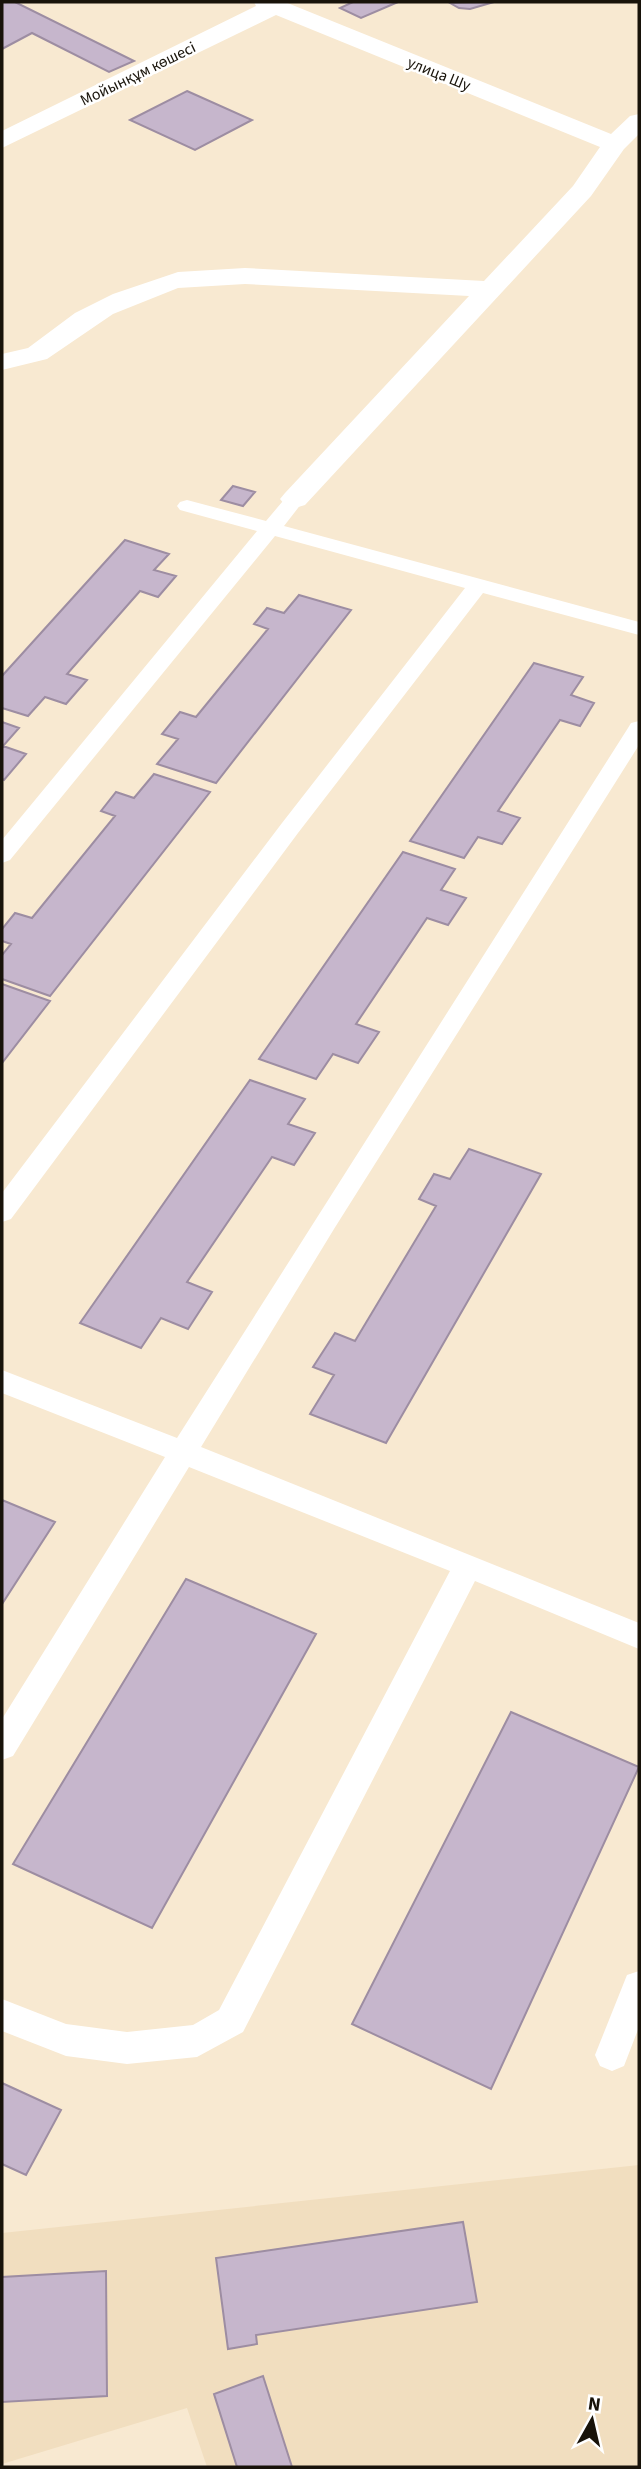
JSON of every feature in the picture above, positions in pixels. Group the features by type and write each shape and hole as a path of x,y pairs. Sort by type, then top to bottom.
{"street":[{"name":"Мойынқұм көшесі","path":"2,142 270,4"},
{"name":"улица Шу","path":"270,4 614,144"},
{"path":"295,499 486,289 582,191 614,144 639,121"},
{"path":"2,362 13,363 49,349 83,320 131,296 163,284 196,277 254,276 486,289"}],"lane":[{"path":"2,855 268,528 295,499"},
{"path":"187,506 639,629"},
{"path":"2,1212 290,828 477,587"},
{"path":"2,1746 183,1451 639,728"},
{"path":"2,1381 468,1565 639,1636"},
{"path":"2,2015 66,2040 127,2048 197,2041 231,2021 468,1565"},
{"path":"612,2055 639,1986"}],"shaded area":[{"path":"639,2165 639,2467 207,2467 187,2408 2,2464 2,2233"}],"building":[{"path":"2,2 15,2 134,61 109,72 32,33 2,49"},
{"path":"353,2 398,2 361,18 340,8"},
{"path":"494,2 470,9 459,8 450,3"},
{"path":"187,91 252,120 195,150 130,120"},
{"path":"233,486 255,492 243,506 221,500"},
{"path":"125,540 169,554 154,570 176,576 158,597 140,591 67,674 87,680 66,704 45,697 28,716 2,708 2,676"},
{"path":"299,595 351,610 216,783 157,764 178,739 162,734 180,712 196,717 268,629 254,624 267,608 284,613"},
{"path":"534,663 583,677 571,695 594,703 580,726 560,720 498,811 520,818 502,844 478,837 464,858 410,841"},
{"path":"2,722 19,728 3,746 26,754 4,780 2,779"},
{"path":"154,774 210,792 50,996 2,979 2,955 11,944 2,941 2,929 15,913 32,918 115,816 101,811 116,792 134,798"},
{"path":"403,852 455,869 441,890 466,898 448,925 427,918 356,1024 379,1032 358,1063 333,1054 316,1079 259,1059"},
{"path":"2,984 50,1001 2,1063"},
{"path":"250,1080 305,1099 288,1124 315,1133 294,1165 272,1157 187,1282 212,1292 188,1329 161,1318 141,1348 80,1323"},
{"path":"469,1149 541,1174 386,1443 310,1414 334,1375 313,1367 335,1333 355,1341 436,1206 419,1199 434,1174 450,1179"},
{"path":"2,1500 55,1522 2,1604"},
{"path":"186,1579 316,1634 152,1928 13,1864"},
{"path":"511,1712 639,1767 491,2089 352,2024"},
{"path":"2,2083 61,2110 26,2175 2,2164"},
{"path":"463,2222 477,2302 256,2335 257,2344 228,2349 216,2258"},
{"path":"106,2271 107,2396 2,2402 2,2277"},
{"path":"263,2376 292,2467 237,2467 214,2394"}]}
